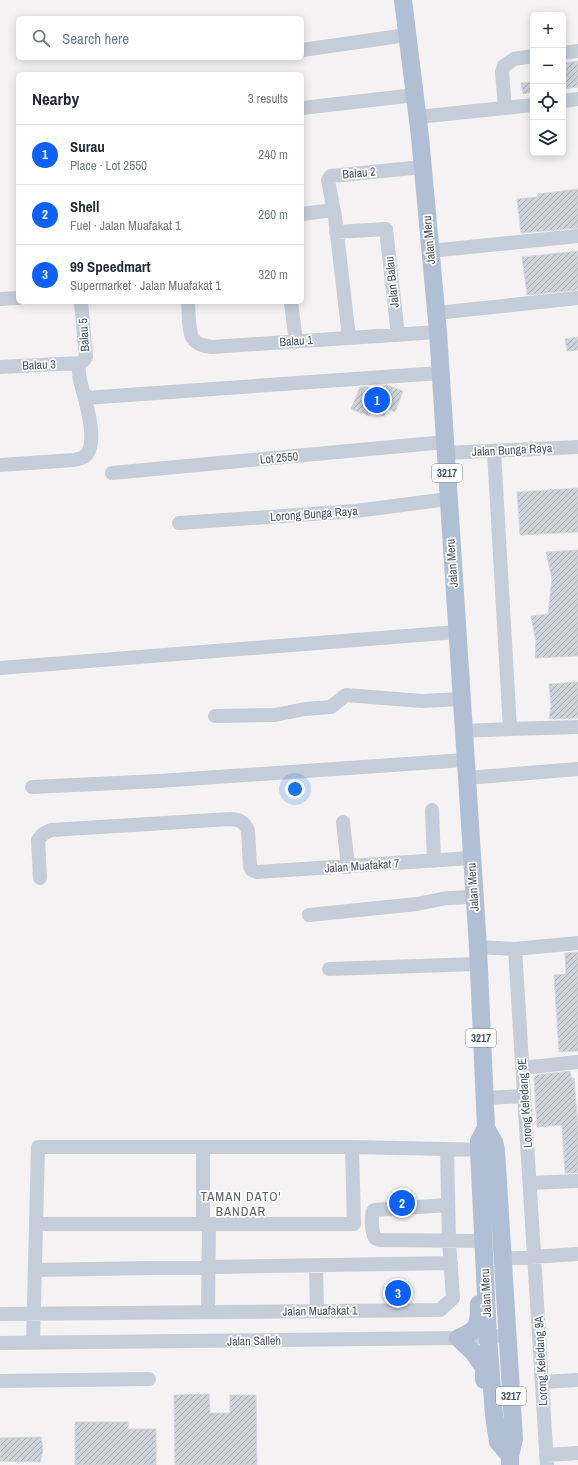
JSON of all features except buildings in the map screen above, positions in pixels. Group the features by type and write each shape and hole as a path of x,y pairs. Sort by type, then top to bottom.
{"main road":[{"name":"Jalan Meru","path":"403,0 418,117 438,332 478,956 486,1128 494,1142 487,1151 483,1241 488,1337 494,1415 498,1442 510,1460"},
{"name":"Jalan Meru","path":"487,1151 502,1259 514,1439 510,1460"},
{"path":"484,1262 479,1279 479,1320 472,1332 458,1338 473,1352 484,1368 485,1393 494,1415"}],"street":[{"path":"304,50 407,35"},
{"path":"566,52 578,51"},
{"path":"505,108 502,72 504,66 514,59 530,56"},
{"path":"304,108 415,95"},
{"path":"566,101 578,99"},
{"path":"418,117 530,104"},
{"name":"Balau 2","path":"349,337 328,180 331,176 423,167"},
{"path":"304,214 333,210"},
{"name":"Jalan Balau","path":"336,232 386,229 398,335"},
{"path":"430,251 578,236"},
{"path":"0,300 16,298"},
{"path":"436,313 578,298"},
{"name":"Balau 5","path":"78,363 83,361 86,357 82,304"},
{"name":"Balau 1","path":"188,304 191,334 194,340 203,345 212,347 438,332"},
{"path":"290,304 296,341"},
{"path":"0,465 80,459 87,455 90,447 90,421 78,363"},
{"name":"Balau 3","path":"0,367 78,363"},
{"path":"85,398 440,373"},
{"name":"Jalan Bunga Raya","path":"445,448 494,451 578,446"},
{"name":"Lot 2550","path":"112,473 445,448"},
{"path":"494,451 510,729"},
{"name":"Lorong Bunga Raya","path":"179,523 356,511 448,499"},
{"path":"0,668 457,632"},
{"path":"215,716 275,715 305,709 331,707 346,695 422,701 461,699"},
{"path":"463,731 578,727"},
{"path":"32,787 159,781 465,760"},
{"path":"466,778 578,769"},
{"path":"432,810 434,861"},
{"name":"Jalan Muafakat 7","path":"40,878 38,840 43,834 51,830 230,819 238,819 247,826 250,866 252,870 264,872 471,858"},
{"path":"343,822 348,867"},
{"path":"309,915 417,904 448,898 474,897"},
{"path":"329,969 478,956 515,949 578,943"},
{"name":"Lorong Keledang 9E","path":"515,949 535,1257"},
{"path":"522,1068 578,1062"},
{"path":"484,1098 524,1096"},
{"path":"33,1344 38,1147 352,1147 487,1151"},
{"path":"203,1147 209,1268 208,1312"},
{"path":"37,1224 354,1224 352,1147"},
{"name":"Jalan Muafakat 1","path":"0,1314 440,1310 453,1298 450,1263 447,1150"},
{"path":"530,1183 578,1181"},
{"path":"448,1205 374,1210 372,1213 373,1234 375,1238 379,1240 483,1241"},
{"path":"502,1259 578,1254"},
{"name":"Lorong Keledang 9A","path":"535,1257 547,1460"},
{"path":"35,1270 450,1263"},
{"path":"316,1266 317,1311"},
{"name":"Jalan Salleh","path":"0,1343 33,1344 507,1336"},
{"path":"0,1380 149,1379"},
{"path":"542,1382 578,1380"},
{"path":"547,1460 578,1453"}],"place":[{"name":"Surau","path":"377,400"},
{"name":"Shell","path":"402,1203"},
{"name":"99 Speedmart","path":"398,1293"}],"district":[{"name":"TAMAN DATO' BANDAR","path":"241,1204"}]}
